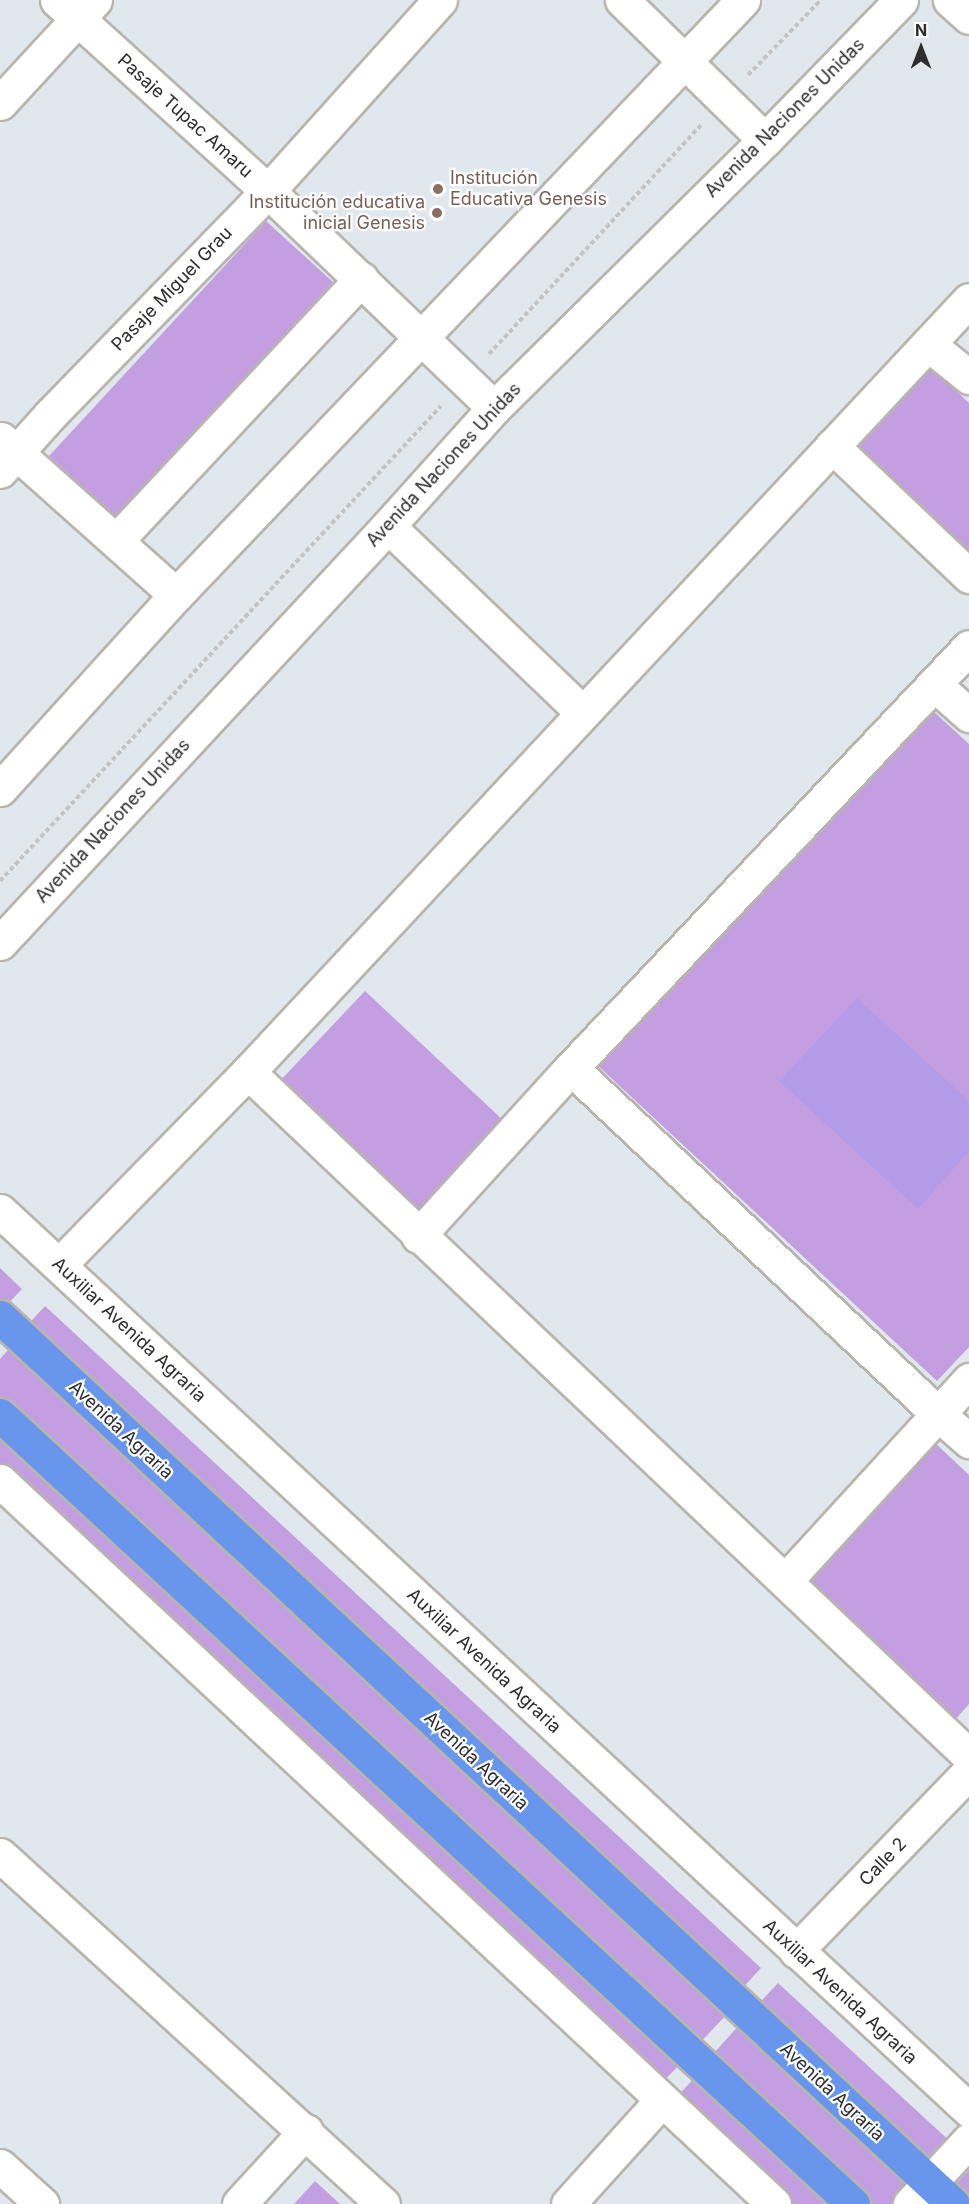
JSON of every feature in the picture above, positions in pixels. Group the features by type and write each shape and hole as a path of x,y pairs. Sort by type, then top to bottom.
{"main road":[{"name":"Avenida Agraria","path":"0,1317 931,2197"},
{"path":"0,1415 853,2204"}],"street":[{"name":"Pasaje Miguel Grau","path":"6,454 51,414 268,191 440,0"},
{"path":"622,0 765,140"},
{"path":"0,789 176,596 742,0"},
{"name":"Avenida Naciones Unidas","path":"0,943 388,526 494,408 765,140 901,0"},
{"path":"950,0 969,17"},
{"name":"Pasaje Tupac Amaru","path":"77,7 494,408"},
{"path":"0,103 77,7"},
{"path":"116,541 361,279"},
{"path":"59,1265 248,1072 969,300"},
{"path":"928,344 969,377"},
{"path":"832,446 969,576"},
{"path":"6,454 116,541 176,596"},
{"path":"388,526 582,712"},
{"path":"418,1236 571,1068 969,647"},
{"path":"934,684 969,715"},
{"path":"571,1068 937,1413 969,1440"},
{"path":"248,1072 418,1236 969,1756"},
{"name":"Auxiliar Avenida Agraria","path":"0,1211 796,1952 969,2110"},
{"path":"785,1581 969,1380"},
{"path":"0,1481 774,2204"},
{"name":"Calle 2","path":"796,1952 969,1772"},
{"path":"0,1855 306,2131 383,2204"},
{"path":"568,2204 662,2100"},
{"path":"239,2204 306,2131"},
{"path":"931,2197 969,2140"},
{"path":"0,2166 42,2204"}],"path":[{"path":"0,881 724,100 820,0"}],"shaded area":[{"path":"266,221 333,282 116,517 49,456"},
{"path":"928,365 969,403 969,558 850,448"},
{"path":"933,711 969,744 969,1347 937,1381 597,1065"},
{"path":"365,991 504,1121 417,1212 278,1083"},
{"path":"857,998 969,1101 969,1151 918,1209 779,1081"},
{"path":"0,1268 22,1289 2,1310 0,1308"},
{"path":"45,1306 761,1968 738,1993 22,1331"},
{"path":"15,1342 730,2011 694,2049 0,1399 0,1359"},
{"path":"0,1422 684,2060 657,2088 0,1475"},
{"path":"933,1441 969,1475 969,1704 954,1721 805,1582"},
{"path":"778,1983 954,2145 928,2173 752,2011"},
{"path":"741,2023 918,2182 898,2204 862,2204 705,2063"},
{"path":"699,2073 842,2204 782,2204 672,2102"},
{"path":"969,2170 969,2200 954,2186"},
{"path":"315,2181 340,2204 294,2204"}],"place":[{"name":"Institución Educativa Genesis","path":"438,189"},
{"name":"Institución educativa inicial Genesis","path":"437,213"}]}
